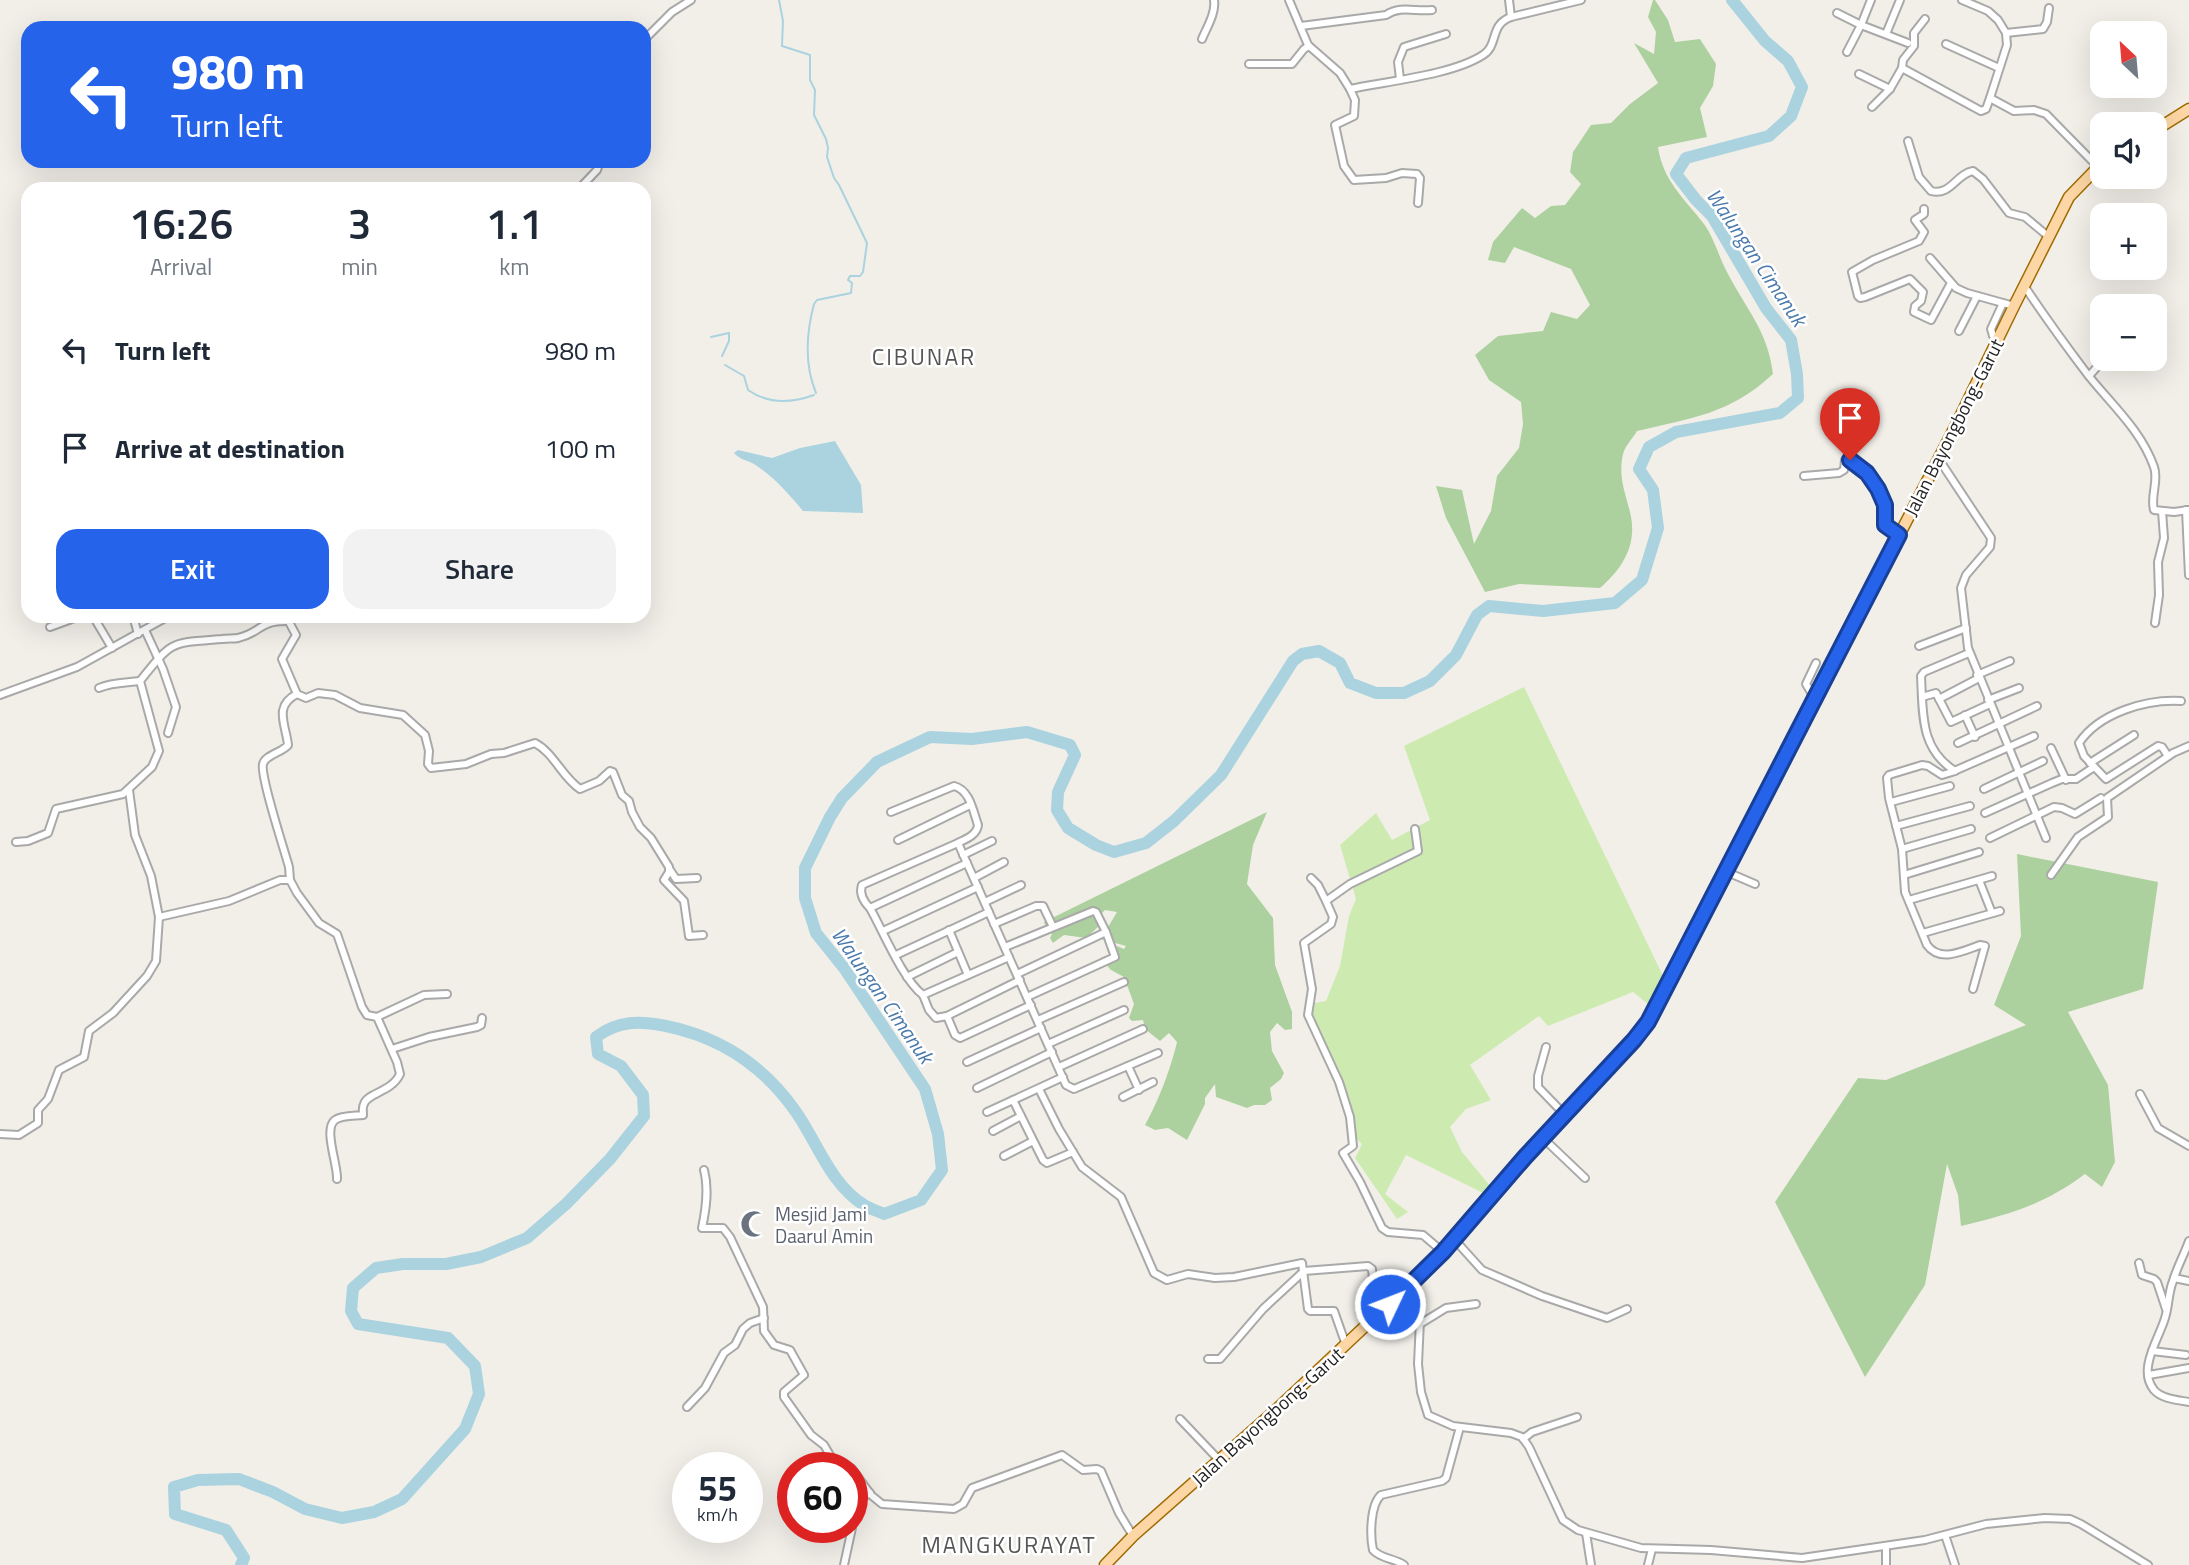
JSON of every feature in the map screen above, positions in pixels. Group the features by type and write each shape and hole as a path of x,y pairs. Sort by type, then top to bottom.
{"main road":[{"path":"2167,123 2189,109"},
{"name":"Jalan Bayongbong-Garut","path":"1105,1565 1133,1536 1346,1345 1443,1252 1648,1022 1727,872 2049,237 2074,190 2090,173"}],"street":[{"path":"651,33 672,12 691,0"},
{"path":"1202,39 1214,13 1214,0"},
{"path":"1289,0 1309,46 1340,73 1355,100 1354,116 1335,125 1345,168 1354,180 1386,178 1404,173 1417,174 1420,178 1418,203"},
{"path":"1509,0 1511,17"},
{"path":"1350,89 1446,69 1482,56 1488,52 1495,30 1502,21 1581,0"},
{"path":"1847,52 1871,0"},
{"path":"1886,34 1900,0"},
{"path":"1902,68 1982,111 1986,109 2007,45 2006,33 1988,11 1962,0"},
{"path":"2006,33 2043,29 2049,8"},
{"path":"1301,26 1386,15 1397,9 1432,10"},
{"path":"1837,13 1908,43"},
{"path":"1872,107 1890,89 1902,68 1903,60 1914,46 1914,33 1925,19"},
{"path":"1400,79 1398,62 1404,47 1446,34"},
{"path":"1946,44 1998,68"},
{"path":"1249,64 1292,64 1309,46"},
{"path":"1859,74 1890,89"},
{"path":"1990,98 2014,111 2034,110 2046,114 2090,156"},
{"path":"1908,141 1919,177 1931,191 1946,190 1966,172 1973,171 1983,179 2009,214 2025,217 2049,237"},
{"path":"586,182 598,168"},
{"path":"1924,209 1924,214 1915,220 1924,232 1919,241 1853,270 1852,276 1858,296 1865,298 1910,279 1923,292 1914,312 1931,320 1951,283"},
{"path":"1930,258 1951,283 1967,293 2014,306"},
{"path":"2025,287 2089,376 2128,421 2150,458 2155,474 2153,509 2188,510 2189,575"},
{"path":"1959,331 1977,296"},
{"path":"1998,338 1993,335 1991,329 2003,303"},
{"path":"2089,376 2093,371"},
{"path":"1938,458 1991,538 1990,547 1966,575 1961,587 1969,653 2046,838"},
{"path":"1804,476 1839,473 1844,470 1845,460 1853,462 1872,478 1885,505 1885,525 1899,535"},
{"path":"2155,623 2159,596 2158,562 2164,538 2162,511"},
{"path":"50,627 61,623"},
{"path":"97,623 112,648"},
{"path":"136,623 157,657 176,707 168,733"},
{"path":"0,695 77,667 157,623"},
{"path":"99,688 114,682 123,684 141,681 157,657 166,649 182,642 237,638 256,631 267,623"},
{"path":"292,623 296,635 282,659 297,694 306,698 318,693 335,695 360,708 403,715 425,735 429,751 428,764 431,768 466,764 491,754 504,753 535,743 554,757 574,785 580,789 599,781 611,771 622,795 629,801 639,827 650,838 676,879 698,878"},
{"path":"1919,646 1965,628"},
{"path":"1953,771 1932,750 1927,736 1922,673 1969,653"},
{"path":"1939,699 2010,661"},
{"path":"1815,699 1805,684 1816,663"},
{"path":"16,842 28,841 48,833 55,810 129,790 152,767 159,753 141,681"},
{"path":"1922,697 1936,693 1950,722 2020,688"},
{"path":"297,694 284,704 283,709 288,745 285,750 262,765 290,880 319,923 324,928 335,931 367,1015 377,1017 424,995 447,993"},
{"path":"2168,756 2162,747 2158,746 2107,779 2092,765 2079,743 2093,728 2123,710 2161,700 2181,701"},
{"path":"1958,743 2037,706"},
{"path":"1965,715 1975,737"},
{"path":"1985,813 2057,781 2076,779 2134,735"},
{"path":"1973,989 1985,946 1980,945 1944,956 1930,950 1905,892 1902,849 1887,780 1889,775 1922,765 1942,775 2034,737"},
{"path":"2051,876 2078,837 2108,817 2107,797 2168,756 2189,746"},
{"path":"2051,748 2066,780"},
{"path":"1984,789 2043,761"},
{"path":"891,812 954,786 967,794 977,829 958,843 862,885 860,891 907,977 923,995 929,1010 936,1018 947,1016 1106,932"},
{"path":"1891,802 1950,786"},
{"path":"0,1135 19,1135 38,1123 38,1110 48,1099 59,1070 84,1057 89,1031 107,1020 147,976 156,961 159,917 151,876 135,835 129,790"},
{"path":"1990,838 2057,807 2075,814 2101,798"},
{"path":"898,840 971,806"},
{"path":"1896,826 1970,806"},
{"path":"1326,901 1350,884 1418,851 1415,829"},
{"path":"1902,849 1971,829"},
{"path":"963,855 992,841"},
{"path":"958,843 1066,1085 1074,1089 1158,1053"},
{"path":"1904,875 1979,852"},
{"path":"974,878 1004,862"},
{"path":"870,908 967,863"},
{"path":"670,870 664,880 685,904 689,936 703,935"},
{"path":"1727,872 1755,884"},
{"path":"1909,900 1992,876"},
{"path":"1311,878 1318,885 1333,917 1331,924 1304,943 1311,989 1307,1010 1321,1046 1336,1074 1350,1118 1353,1146 1343,1153 1385,1231 1423,1235 1443,1252"},
{"path":"159,917 229,901 280,880 290,880"},
{"path":"1979,880 1992,913"},
{"path":"985,902 1021,885"},
{"path":"883,931 978,887"},
{"path":"994,924 1036,906 1043,906 1053,927"},
{"path":"1005,947 1093,911 1106,932 1115,957 1027,997"},
{"path":"1923,933 2000,911"},
{"path":"896,955 989,912"},
{"path":"949,930 968,975"},
{"path":"907,977 958,952"},
{"path":"923,995 1009,957"},
{"path":"1038,1020 1124,982"},
{"path":"947,1016 960,1038 1031,1005"},
{"path":"1048,1044 1125,1010"},
{"path":"337,1179 338,1167 329,1132 331,1125 339,1118 363,1115 366,1100 392,1086 400,1074 377,1017"},
{"path":"392,1049 429,1037 477,1027 481,1025 482,1018"},
{"path":"967,1062 1041,1028"},
{"path":"1059,1067 1143,1029"},
{"path":"1546,1047 1537,1083 1541,1091 1565,1115"},
{"path":"977,1088 1052,1052"},
{"path":"1128,1066 1139,1090"},
{"path":"987,1112 1063,1077"},
{"path":"1123,1097 1153,1082"},
{"path":"1039,1088 1082,1167 1121,1197 1154,1273 1167,1280 1188,1274 1215,1278 1234,1277 1269,1272 1300,1263 1304,1271 1308,1308 1310,1311 1334,1311 1346,1345"},
{"path":"2140,1094 2158,1128 2189,1146"},
{"path":"1013,1100 1047,1163 1073,1152"},
{"path":"993,1131 1021,1116"},
{"path":"1543,1138 1585,1178"},
{"path":"1004,1156 1033,1141"},
{"path":"704,1170 706,1209 702,1228 723,1228 730,1237 763,1307 764,1331 770,1342 790,1350 804,1376 784,1392 784,1396 811,1435 828,1452"},
{"path":"1454,1239 1482,1270 1542,1296 1607,1318 1627,1309"},
{"path":"2189,1241 2155,1352 2151,1375 2152,1387 2159,1394 2189,1402"},
{"path":"2139,1263 2142,1275 2157,1282 2167,1311"},
{"path":"1208,1359 1218,1359 1224,1355 1263,1309 1304,1271 1368,1266 1372,1269 1374,1300 1379,1314"},
{"path":"2177,1279 2189,1281"},
{"path":"1400,1294 1416,1312 1420,1324 1418,1364 1425,1409 1429,1415 1460,1427 1511,1433 1523,1439 1563,1520 1578,1530 1641,1548 1711,1550 1802,1561 1945,1535 2003,1521 2070,1519 2093,1530 2148,1565"},
{"path":"1420,1324 1446,1308 1476,1304"},
{"path":"687,1407 705,1388 723,1353 734,1346 743,1329 764,1318"},
{"path":"2155,1352 2186,1355"},
{"path":"2151,1375 2189,1368"},
{"path":"1523,1439 1532,1432 1577,1417"},
{"path":"1180,1419 1219,1460"},
{"path":"1404,1565 1394,1559 1378,1556 1373,1550 1373,1517 1377,1500 1381,1495 1446,1478 1460,1427"},
{"path":"868,1490 882,1504 954,1509 974,1487 1062,1455 1083,1470 1101,1471 1119,1513 1133,1536"},
{"path":"1586,1532 1591,1565"},
{"path":"1945,1535 1955,1565"},
{"path":"844,1565 849,1543"},
{"path":"1886,1546 1886,1565"},
{"path":"1648,1565 1652,1549"}],"green space":[{"path":"1653,0 1668,20 1675,42 1700,39 1716,64 1713,86 1700,108 1707,137 1658,147 1664,170 1711,235 1727,272 1761,333 1773,374 1741,398 1710,413 1637,431 1625,448 1621,470 1632,524 1630,545 1622,564 1600,588 1519,584 1485,592 1446,518 1436,486 1462,490 1474,544 1491,511 1497,476 1519,448 1523,424 1521,402 1489,380 1475,355 1498,336 1543,331 1551,312 1577,319 1590,305 1571,269 1514,247 1505,263 1488,260 1493,242 1522,208 1535,218 1551,206 1565,205 1581,184 1570,172 1573,152 1591,125 1611,123 1630,104 1658,83 1634,43 1654,54 1656,32 1648,17"},
{"path":"1524,687 1663,976 1649,1005 1633,992 1548,1026 1539,1016 1470,1065 1491,1100 1466,1109 1450,1127 1462,1152 1491,1187 1483,1197 1483,1193 1406,1155 1385,1194 1408,1212 1397,1219 1355,1158 1362,1144 1352,1134 1350,1117 1309,1014 1309,1004 1326,1001 1340,966 1349,916 1356,899 1340,845 1376,813 1392,840 1430,820 1404,746"},
{"path":"1267,812 1253,845 1247,884 1273,918 1275,965 1292,1012 1292,1029 1285,1030 1277,1023 1270,1032 1272,1051 1284,1073 1270,1088 1272,1100 1265,1105 1247,1108 1216,1097 1215,1084 1205,1098 1205,1104 1187,1140 1168,1128 1155,1130 1145,1125 1164,1085 1177,1042 1169,1033 1160,1041 1145,1029 1143,1020 1132,1021 1129,1018 1134,1004 1124,977 1111,970 1100,958 1111,954 1117,946 1124,949 1126,946 1101,939 1117,912 1105,910 1099,926 1086,938 1064,935 1053,943 1049,924 1045,925 1044,922"},
{"path":"2017,854 2158,882 2143,989 2068,1012 2108,1085 2115,1162 2102,1187 2085,1174 2055,1194 2026,1207 1961,1226 1958,1195 1947,1164 1925,1285 1865,1377 1775,1202 1858,1078 1886,1080 2026,1025 1994,1005 2021,936"}],"water":[{"path":"835,441 861,485 863,513 803,511 768,474 734,453 738,450 772,458 800,448"}],"waterway":[{"path":"779,0 783,21 782,46 810,55 810,80 815,90 814,115 826,139 827,157 834,178 867,243 863,272 860,276 850,276 848,280 852,283 851,293 817,300 814,304 807,349 816,393"},
{"name":"Walungan Cimanuk","path":"241,1565 244,1558 226,1530 175,1514 174,1487 198,1480 239,1479 273,1492 305,1509 342,1518 374,1512 402,1499 465,1429 479,1394 475,1366 448,1338 358,1324 351,1311 353,1288 376,1268 403,1264 446,1264 481,1257 527,1238 566,1204 610,1159 644,1116 643,1095 621,1066 598,1054 596,1037 605,1031 630,1023 656,1024 686,1031 722,1046 755,1067 770,1081 796,1112 834,1175 852,1196 884,1214 921,1200 942,1170 938,1134 925,1089 844,968 816,933 805,898 805,868 830,817 842,798 877,762 930,737 972,739 1027,732 1070,745 1075,755 1058,792 1057,810 1068,828 1096,845 1114,852 1146,843 1174,821 1221,775 1293,661 1302,654 1319,651 1340,663 1350,683 1376,693 1404,693 1430,681 1456,655 1477,615 1489,606 1543,611 1615,603 1642,580 1658,528 1653,490 1639,469 1649,447 1676,432 1780,413 1798,398 1791,340 1766,308 1712,216 1676,174 1686,158 1769,136 1791,116 1802,87 1788,61 1765,41 1732,0"},
{"path":"711,337 729,333 729,341 722,356"},
{"path":"725,365 744,376 748,390 764,398 789,401 814,395"}],"place":[{"name":"Mesjid Jami Daarul Amin","path":"754,1224"}],"district":[{"name":"CIBUNAR","path":"924,356"},
{"name":"MANGKURAYAT","path":"1009,1544"}],"route":[{"path":"1390,1304 1443,1252 1648,1022 1899,535 1885,525 1885,505 1872,478 1850,460"}]}
